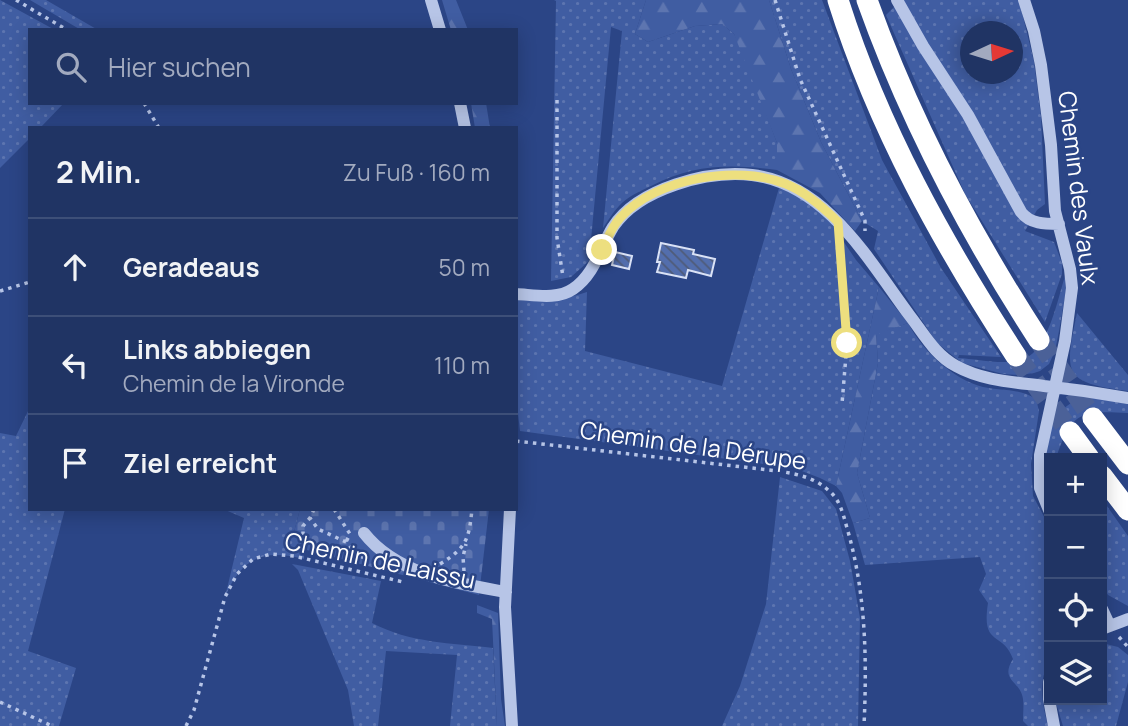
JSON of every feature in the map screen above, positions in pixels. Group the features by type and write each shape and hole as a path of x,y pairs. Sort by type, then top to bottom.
{"highway":[{"path":"838,0 880,111 915,184 948,248 1016,356"},
{"path":"867,0 900,88 940,172 985,254 1039,340"},
{"path":"1093,418 1128,464"},
{"path":"1070,432 1085,453"},
{"path":"1107,483 1128,510"}],"street":[{"path":"431,0 439,28"},
{"path":"897,0 923,46 968,114 1021,212 1029,220 1059,224"},
{"name":"Chemin des Vaulx","path":"1024,0 1041,65 1051,145 1055,211 1070,269 1072,288 1065,341 1038,471 1044,498"},
{"path":"460,105 465,126"},
{"path":"518,294 553,296 573,289 592,271 613,228 622,216 655,194 688,181 724,175 767,178 805,194 838,222 858,245 935,351 956,366 976,375 1128,398"},
{"path":"510,511 506,592 512,726"},
{"path":"364,533 373,545 386,555 422,572 506,592"},
{"path":"1107,625 1128,619"},
{"path":"1050,705 1054,726"}],"path":[{"path":"16,0 64,28"},
{"path":"775,0 800,79 864,221"},
{"path":"557,100 557,238 563,270"},
{"path":"145,105 158,126"},
{"path":"838,222 847,343 842,404"},
{"path":"0,291 28,283"},
{"name":"Chemin de la Dérupe","path":"518,441 778,471 811,479 828,490 840,506 859,576 866,645 864,726"},
{"path":"303,535 303,526 313,511"},
{"path":"310,518 318,529 346,542 350,534 335,511"},
{"path":"467,584 463,557 472,511"},
{"path":"422,572 454,555 467,542"},
{"name":"Chemin de Laissu","path":"186,726 194,710 230,584 253,559 271,554 295,556 412,584"},
{"path":"0,702 52,726"}],"green space":[{"path":"0,0 51,28 28,28 28,105 62,105 42,126 28,126 28,140 0,168"},
{"path":"30,0 46,0 95,28 78,28"},
{"path":"442,0 456,0 467,28 450,28"},
{"path":"554,0 646,0 635,34 648,42 695,26 722,24 734,34 742,49 777,143 777,170 728,167 682,173 630,197 617,208 603,228 622,31 611,27 589,261 571,277 551,281 556,1"},
{"path":"646,0 769,0 791,69 821,142 862,221 855,231 820,193 777,170 777,143 734,34 722,24 695,26 648,42 635,34"},
{"path":"769,0 822,0 882,160 941,268 1001,357 959,355 958,358 1008,362 1024,359 1032,354 1046,335 1065,276 1066,290 1055,351 1049,364 1040,371 1019,375 1003,374 962,363 937,343 874,249 878,231 862,221 821,142 791,69"},
{"path":"901,0 1019,0 1034,62 1041,117 1045,204 1037,210 1025,231 1054,242 1062,263 1062,274 1045,322 965,194 886,15"},
{"path":"471,105 486,105 490,126 475,126"},
{"path":"779,188 802,198 831,223 856,260 879,287 836,486 794,468 520,431 518,300 552,299 587,292 585,351 722,386"},
{"path":"879,287 908,323 876,335 878,363 857,473 870,518 853,523 842,493 836,486"},
{"path":"1077,313 1128,375 1128,391 1091,384 1073,372 1070,350"},
{"path":"908,323 930,353 960,377 983,387 1017,391 1036,399 1039,411 1031,464 1033,496 1044,517 1042,693 1048,726 1028,726 1023,721 1021,693 1008,672 1013,659 1009,650 990,633 988,627 988,603 979,590 986,574 980,557 865,565 853,523 870,518 857,473 878,363 876,334"},
{"path":"1086,397 1128,404 1128,413 1099,413 1080,417 1067,431 1058,453 1045,453 1055,420 1073,402"},
{"path":"28,411 28,511 64,511 28,651 76,668 59,726 0,726 0,433 16,436"},
{"path":"780,477 822,491 836,509 850,561 860,618 858,726 722,726 740,686 766,604"},
{"path":"1107,506 1128,536 1128,606 1108,595"},
{"path":"228,511 299,511 294,532 303,549 304,559 277,555 256,559 239,573 225,597 244,518"},
{"path":"299,511 489,511 479,595 303,549 294,532"},
{"path":"292,564 381,581 372,623 386,630 431,641 493,648 497,726 450,726 457,655 386,651 378,726 354,726 348,690 298,570"},
{"path":"477,605 498,613 501,699 505,726 497,726 492,619 477,613"},
{"path":"1107,644 1118,647 1128,655 1128,682 1116,726 1063,726 1057,705 1107,705"}],"building":[{"path":"661,243 694,250 693,254 715,259 711,276 688,270 686,278 657,272"},
{"path":"615,252 632,256 629,269 612,265"}],"tunnel":[{"path":"1039,340 1093,418"},
{"path":"1016,356 1070,432"}],"route":[{"path":"602,250 622,216 655,194 675,185 710,176 738,174 786,184 814,200 838,222 847,343"}]}
